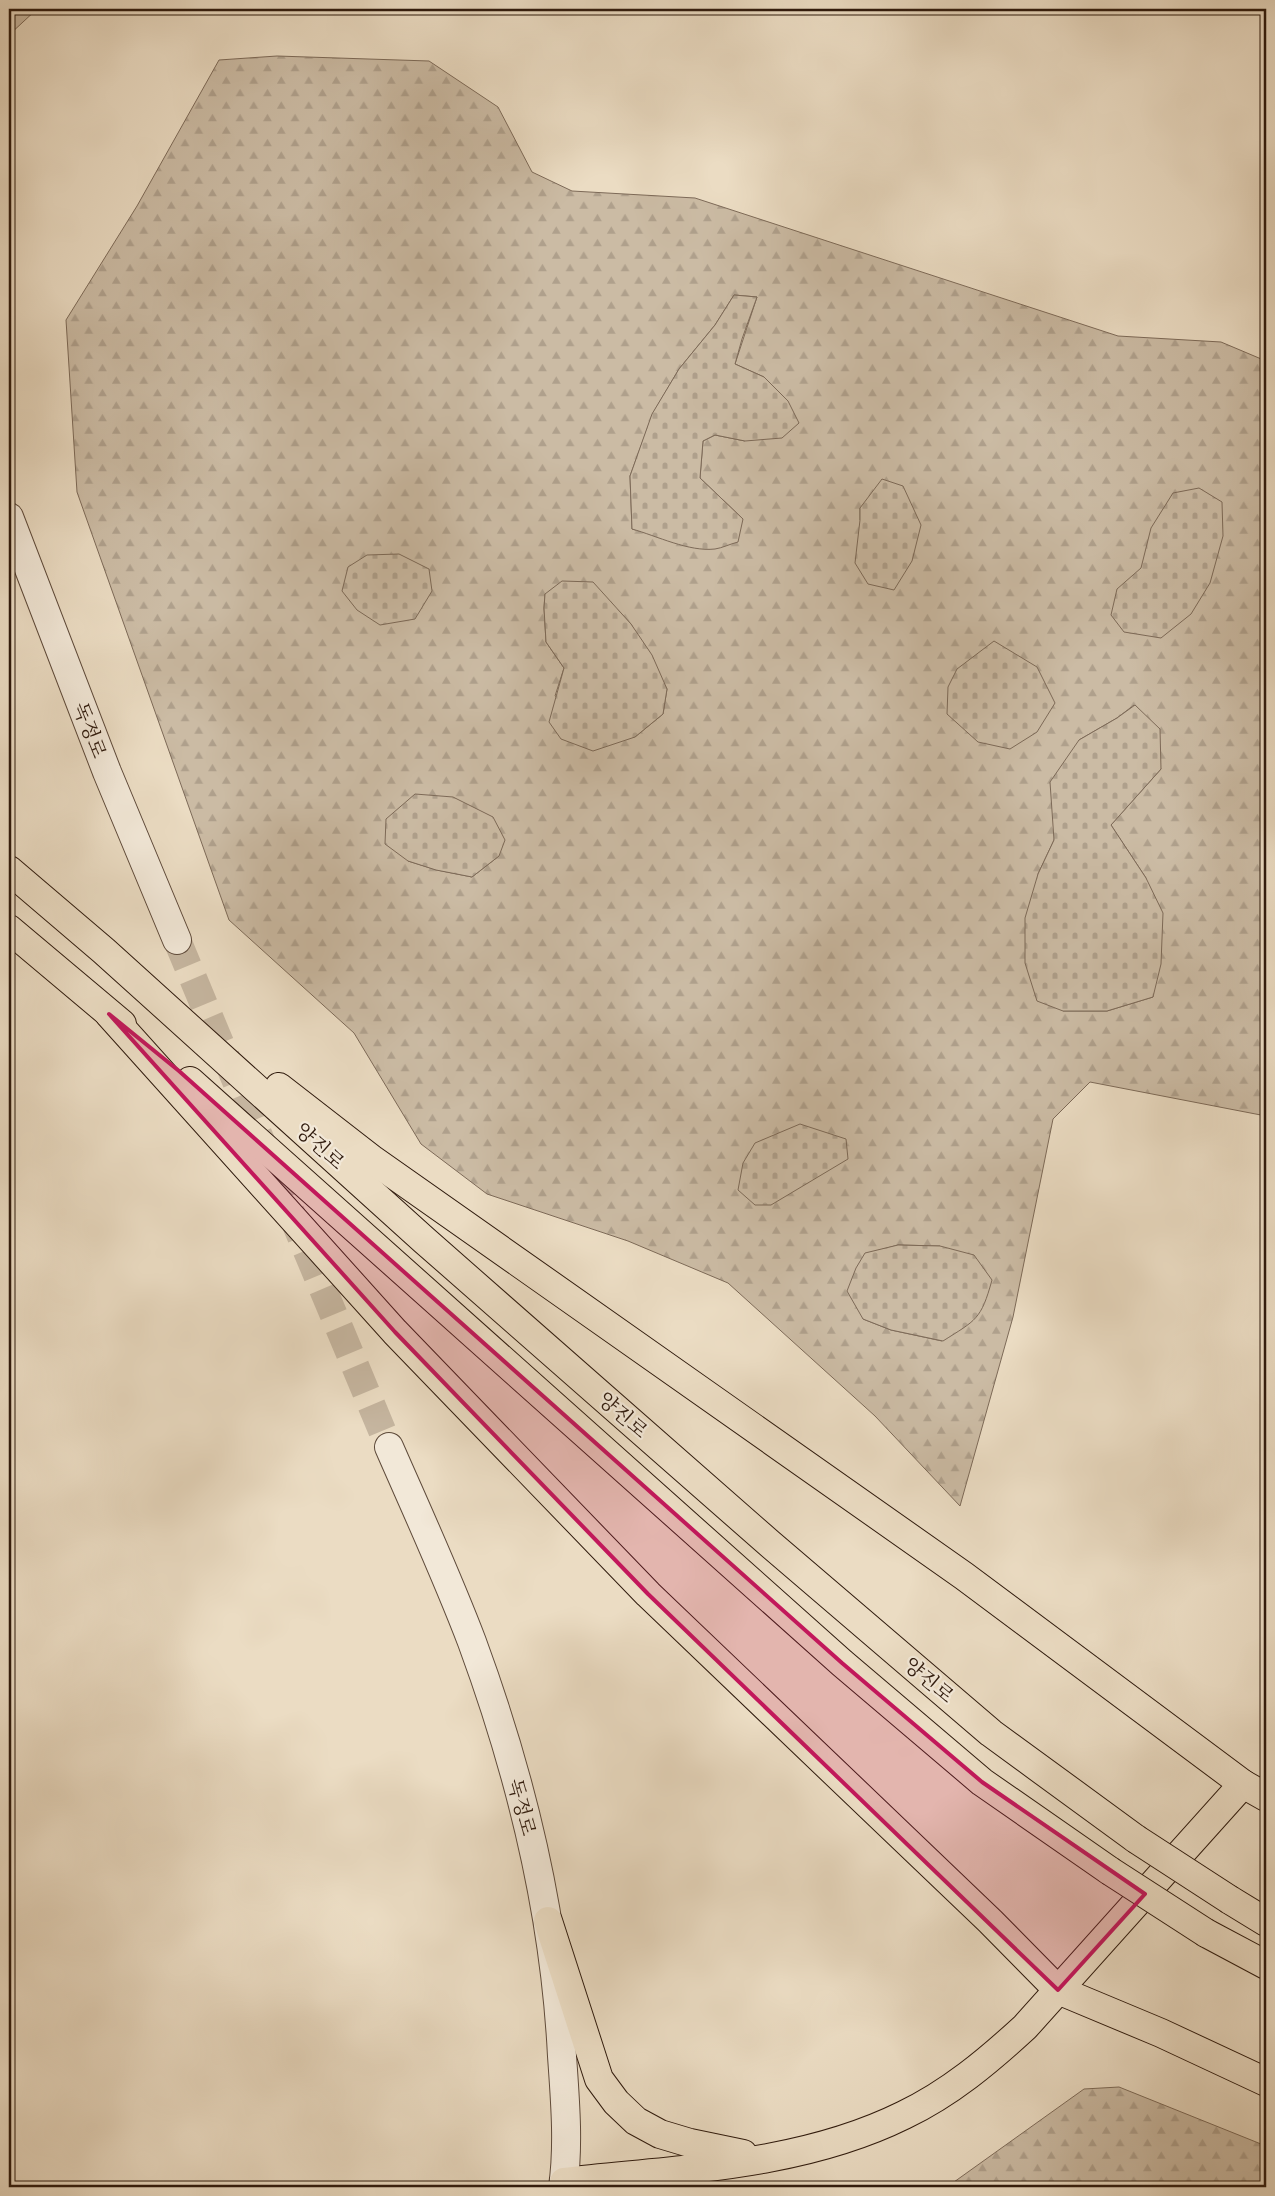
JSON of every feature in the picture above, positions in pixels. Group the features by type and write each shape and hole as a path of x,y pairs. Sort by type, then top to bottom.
{"main road":[{"name":"양진로","path":"9,870 104,951 410,1227 776,1550 991,1732 1136,1839 1266,1922"},
{"name":"양진로","path":"9,929 179,1071 850,1669 982,1782 1110,1871 1206,1933 1266,1965"},
{"path":"104,951 373,1160 956,1571 1243,1784 1266,1797"},
{"path":"109,1014 395,1332 648,1594 990,1921 1058,1990 1160,2033 1266,2082"},
{"path":"563,2184 799,2152 854,2136 904,2115 946,2091 987,2063 1025,2026 1243,1784"},
{"path":"548,1921 599,2079 616,2102 636,2120 660,2134 690,2143 764,2158"},
{"path":"689,2187 764,2158"}],"street":[{"name":"독정로","path":"9,517 103,763 177,940"},
{"name":"독정로","path":"389,1446 472,1642 523,1807 548,1921 559,1998 565,2133 563,2184"}],"highlighted area":[{"path":"109,1014 179,1071 842,1663 982,1782 1145,1894 1058,1990 648,1594 395,1332"}],"green space":[{"path":"9,9 37,9 9,35"},
{"path":"277,56 429,61 498,107 532,172 572,191 695,198 1118,336 1221,342 1266,361 1266,1116 1090,1082 1053,1119 1013,1317 960,1506 875,1416 728,1283 628,1241 487,1194 421,1144 354,1033 229,920 77,492 66,320 137,206 219,60","holes":["734,295 757,297 735,364 764,377 745,441 715,435 703,441 700,478 743,519 655,535 632,529 630,476 653,413 679,369 715,325","860,508 912,561 860,520","545,594 618,610 631,624 667,689 663,714 635,737 555,696 564,668 546,642","1134,705 1161,769 1111,825 1146,878 1153,997 1107,1011 1063,1011 1038,874 1054,840 1079,740 1117,718","499,856 472,877 437,870 408,861","898,1245 940,1246 942,1341 891,1330 863,1319 865,1254"]},
{"path":"734,295 757,297 735,364 764,377 788,401 799,423 782,438 745,441 715,435 703,441 700,478 743,519 738,542 715,549 695,548 673,543 632,529 630,476 652,414 679,369 715,325"},
{"path":"882,479 903,486 921,525 912,561 894,590 868,584 855,563 860,508"},
{"path":"1199,488 1222,502 1223,536 1210,583 1191,614 1161,638 1124,632 1111,615 1117,589 1141,568 1151,528 1173,493"},
{"path":"399,554 429,569 432,591 415,619 380,625 357,610 342,591 348,567 367,555"},
{"path":"562,581 593,582 631,624 652,655 667,689 663,714 635,737 593,751 561,739 549,722 564,668 546,642 545,594"},
{"path":"994,641 1037,667 1055,703 1037,732 1010,749 978,742 947,714 948,687 957,669"},
{"path":"1135,705 1160,729 1161,769 1111,825 1146,878 1163,913 1161,964 1153,997 1107,1011 1063,1011 1037,1001 1025,963 1025,918 1038,874 1054,840 1050,782 1079,740"},
{"path":"415,794 453,797 493,817 505,840 499,856 472,877 436,870 408,861 385,844 386,819"},
{"path":"800,1124 846,1139 848,1159 771,1205 755,1205 738,1190 743,1163 755,1143"},
{"path":"898,1245 940,1246 974,1255 992,1280 984,1303 976,1318 943,1341 891,1330 863,1319 847,1291 856,1268 865,1253"},
{"path":"1119,2087 1266,2146 1266,2187 947,2187 1084,2089"}],"tunnel":[{"path":"177,940 389,1447"}]}
